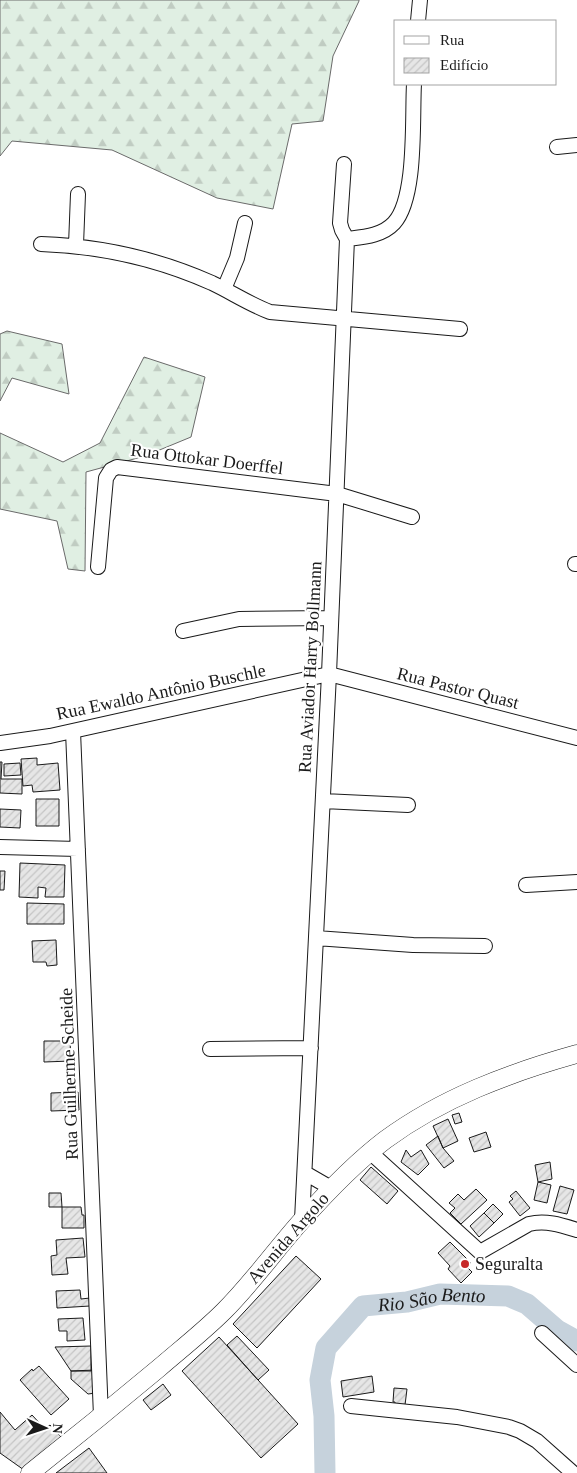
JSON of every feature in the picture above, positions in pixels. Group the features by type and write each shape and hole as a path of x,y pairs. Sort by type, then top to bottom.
{"main road":[{"name":"Avenida Argolo","path":"30,1473 102,1416 224,1311 253,1280 331,1188 370,1152 420,1117 468,1092 518,1072 577,1054"}],"street":[{"path":"418,20 420,0"},
{"path":"347,239 370,236 386,229 394,224 402,209 410,171 414,85"},
{"path":"557,147 577,145"},
{"name":"Rua Aviador Harry Bollmann","path":"302,1220 329,674 347,239 340,223 344,164"},
{"path":"76,245 78,194"},
{"path":"224,289 237,258 245,223"},
{"path":"42,244 76,245 152,261 224,289 270,312 460,329"},
{"name":"Rua Ottokar Doerffel","path":"98,567 106,478 111,470 118,467 336,494 412,517"},
{"path":"183,631 240,619 331,618"},
{"name":"Rua Ewaldo Antônio Buschle","path":"0,743 34,739 73,731 329,674"},
{"name":"Rua Pastor Quast","path":"329,674 577,738"},
{"name":"Rua Guilherme Scheide","path":"73,731 102,1416"},
{"path":"323,801 408,806"},
{"path":"0,848 78,849"},
{"path":"526,885 577,882"},
{"path":"316,938 413,946 485,946"},
{"path":"210,1049 311,1048"},
{"path":"370,1152 480,1252 529,1224 547,1222 577,1230"},
{"path":"305,1173 331,1188"},
{"path":"542,1333 577,1365"},
{"path":"352,1406 457,1417 509,1427 537,1441 573,1473"}],"green space":[{"path":"0,0 359,1 333,56 323,121 292,124 273,209 217,198 112,150 12,141 0,156"},
{"path":"7,331 62,344 69,394 12,378 0,401 0,334"},
{"path":"144,357 205,377 191,437 145,456 86,472 85,571 68,569 57,521 0,509 0,433 63,462 100,443"}],"building":[{"path":"37,758 37,765 58,763 60,790 33,792 32,785 23,786 21,759"},
{"path":"0,762 2,762 1,779 22,779 22,794 0,793"},
{"path":"20,763 21,775 4,776 4,764"},
{"path":"36,799 59,799 59,826 36,826"},
{"path":"0,809 21,810 20,828 0,827"},
{"path":"20,863 65,865 64,897 45,897 46,888 38,887 38,898 19,897"},
{"path":"0,871 5,871 4,890 0,890"},
{"path":"27,903 64,904 64,924 27,924"},
{"path":"56,940 57,965 47,966 46,962 33,962 32,941"},
{"path":"44,1041 70,1041 71,1061 44,1062"},
{"path":"78,1092 79,1110 51,1111 51,1093"},
{"path":"459,1113 462,1122 455,1124 452,1115"},
{"path":"448,1119 458,1141 443,1148 433,1126"},
{"path":"486,1132 491,1147 474,1152 469,1138"},
{"path":"438,1136 443,1148 454,1161 444,1168 426,1145"},
{"path":"406,1150 411,1157 421,1150 429,1164 418,1175 401,1162"},
{"path":"550,1162 552,1179 538,1182 535,1165"},
{"path":"371,1167 398,1191 387,1204 360,1180"},
{"path":"538,1182 551,1185 547,1203 534,1200"},
{"path":"560,1186 574,1190 567,1214 553,1211"},
{"path":"476,1189 487,1200 461,1224 450,1213 455,1208 449,1203 458,1194 464,1200"},
{"path":"516,1191 530,1208 520,1216 509,1202 513,1199 510,1196"},
{"path":"49,1193 61,1193 62,1207 49,1207"},
{"path":"493,1204 503,1214 494,1223 484,1213"},
{"path":"62,1207 81,1207 82,1215 84,1215 84,1228 62,1228"},
{"path":"484,1213 494,1223 479,1237 470,1226"},
{"path":"83,1238 85,1257 66,1258 68,1274 52,1275 51,1256 57,1255 56,1240"},
{"path":"450,1242 471,1263 467,1267 472,1272 461,1283 448,1269 450,1266 438,1253"},
{"path":"296,1256 321,1279 257,1348 233,1324"},
{"path":"80,1290 81,1299 90,1298 90,1306 57,1308 56,1291"},
{"path":"83,1318 85,1340 67,1341 67,1331 59,1331 58,1319"},
{"path":"237,1336 269,1370 258,1380 227,1345"},
{"path":"219,1337 298,1424 261,1458 182,1371"},
{"path":"91,1346 91,1371 71,1371 55,1347"},
{"path":"39,1366 69,1399 51,1415 20,1380 32,1369 33,1371"},
{"path":"95,1370 96,1393 88,1394 71,1379 71,1371"},
{"path":"372,1376 374,1392 343,1397 341,1381"},
{"path":"163,1384 171,1395 151,1410 143,1400"},
{"path":"394,1388 407,1389 405,1405 393,1402"},
{"path":"0,1412 15,1430 32,1415 45,1429 50,1425 61,1437 24,1470 0,1453"},
{"path":"89,1448 107,1473 56,1473"}],"waterway":[{"name":"Rio São Bento","path":"325,1473 324,1416 320,1380 326,1348 363,1306 407,1302 440,1294 508,1296 527,1304 557,1330 577,1341"}],"place":[{"name":"Seguralta","path":"465,1264"}]}
